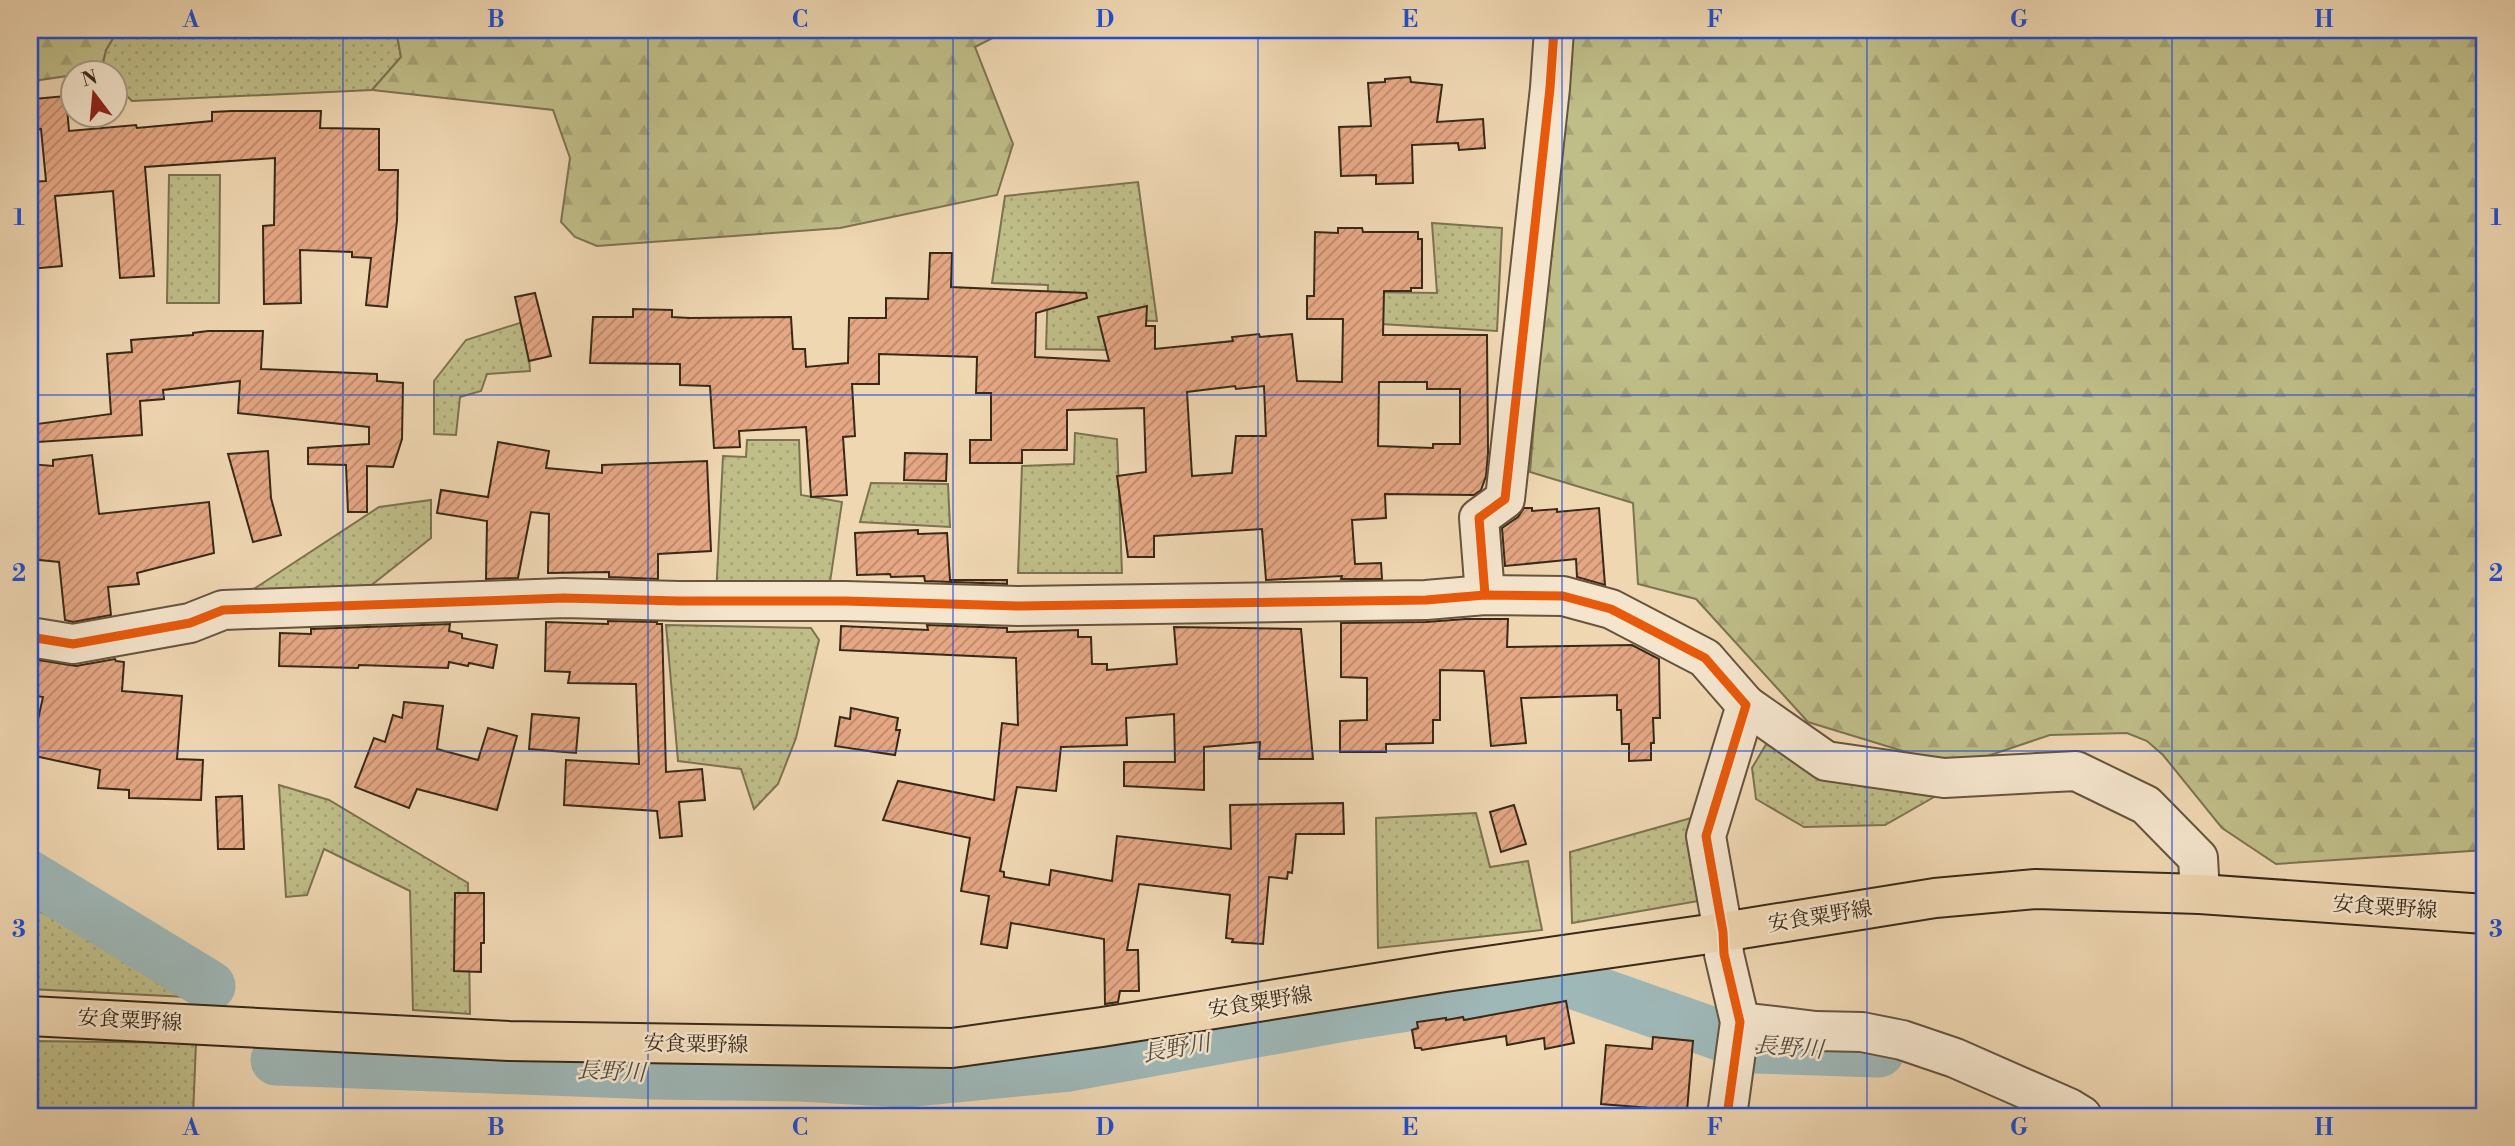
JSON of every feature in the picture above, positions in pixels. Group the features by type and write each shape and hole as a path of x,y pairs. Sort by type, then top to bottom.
{"main road":[{"name":"安食粟野線","path":"30,1016 509,1041 952,1048 1723,932 1922,899 2036,889 2200,894 2485,914"}],"street":[{"path":"1485,595 1479,518 1504,499 1550,89 1554,30"},
{"path":"30,637 73,644 190,623 223,610 564,598 1019,606 1426,600 1485,595 1563,596 1611,609 1705,658 1746,705 1826,761 1944,778 2077,771 2146,805 2198,858 2200,894"},
{"path":"1727,1116 1738,1035 1706,836 1746,705"},
{"path":"2374,906 2453,894 2485,896"},
{"path":"1738,1035 1816,1031 1862,1032 1902,1040 1955,1058 2082,1116"}],"green space":[{"path":"30,30 118,30 106,50 104,60 60,60 60,77 40,80 30,85"},
{"path":"118,30 396,30 401,57 372,90 132,101 130,60 104,60 106,50"},
{"path":"396,30 1008,30 975,47 1013,144 997,195 840,228 597,246 575,237 561,222 570,158 553,110 372,90 401,57"},
{"path":"1566,30 2485,30 2485,850 2276,864 2222,828 2163,755 2147,741 2127,733 2050,735 1955,767 1808,722 1696,599 1638,584 1633,503 1530,472"},
{"path":"169,175 220,175 219,303 167,303"},
{"path":"1138,182 1157,321 1113,320 1117,350 1046,349 1048,285 992,283 1005,196"},
{"path":"1432,223 1502,228 1497,331 1364,323 1365,292 1437,293"},
{"path":"526,321 530,371 487,374 481,391 460,397 456,435 434,434 434,381 466,340"},
{"path":"1075,433 1117,439 1122,573 1018,573 1022,466 1074,464"},
{"path":"747,440 799,440 801,495 842,502 827,602 716,597 723,456 746,457"},
{"path":"871,483 948,484 950,527 860,522"},
{"path":"431,500 431,538 364,591 240,598 379,507"},
{"path":"666,625 811,628 819,640 796,738 778,784 754,809 741,769 678,761"},
{"path":"1768,741 1934,797 1885,825 1804,827 1756,799 1752,768"},
{"path":"279,785 329,800 468,883 470,1014 413,1010 410,891 324,849 307,895 286,897"},
{"path":"1476,813 1490,867 1528,861 1542,930 1378,948 1376,818"},
{"path":"1691,818 1704,900 1572,923 1570,852"},
{"path":"30,907 59,920 129,942 208,998 30,989"},
{"path":"30,1041 196,1043 193,1116 30,1116"}],"building":[{"path":"1410,77 1411,82 1442,85 1437,122 1483,119 1485,148 1459,150 1458,143 1412,145 1413,183 1376,184 1376,175 1341,176 1339,127 1371,126 1368,83"},
{"path":"60,97 60,130 69,131 130,130 130,126 136,125 137,128 212,121 212,112 232,111 321,111 320,128 379,129 379,170 398,170 397,221 387,307 366,305 371,258 352,257 352,252 300,250 301,303 264,304 263,226 274,225 275,158 145,167 154,276 120,278 113,191 55,196 62,266 30,269 30,182 46,181 41,129 36,130 34,99"},
{"path":"1338,228 1362,228 1363,232 1418,232 1418,239 1422,239 1422,288 1411,288 1411,291 1384,291 1383,335 1487,335 1488,453 1486,476 1481,490 1474,495 1385,494 1386,518 1352,520 1355,564 1381,563 1382,579 1341,579 1342,576 1266,580 1262,529 1154,536 1154,557 1128,557 1117,476 1146,472 1144,408 1067,410 1067,450 1022,450 1022,463 970,463 970,440 991,440 991,393 976,393 977,357 879,354 879,384 852,384 855,436 843,437 847,495 811,497 806,427 739,431 740,447 714,448 710,386 680,385 680,364 590,363 593,317 633,317 633,309 672,310 672,317 690,318 791,317 793,349 805,349 806,367 848,363 849,318 886,318 886,298 928,299 930,253 952,253 951,287 1086,293 1087,298 1036,313 1035,357 1109,361 1098,317 1147,306 1146,326 1155,326 1155,349 1233,341 1232,337 1259,334 1260,337 1292,334 1297,381 1342,382 1343,319 1307,319 1307,296 1314,296 1315,232 1338,233","holes":["1379,382 1427,382 1427,389 1460,389 1460,444 1433,444 1433,448 1378,446","1235,386 1236,389 1264,386 1266,436 1236,436 1232,473 1192,476 1187,392"]},
{"path":"535,293 551,356 529,361 515,297"},
{"path":"208,331 263,331 261,369 377,374 377,381 403,383 402,439 393,467 367,466 367,512 348,512 346,465 308,464 308,448 369,444 369,427 238,413 240,381 163,390 164,399 140,401 142,435 38,442 37,424 111,414 107,354 132,352 131,340 193,335"},
{"path":"498,442 549,451 546,468 602,473 602,465 707,461 711,551 658,554 658,579 609,577 609,572 548,573 549,514 531,512 518,578 486,579 487,521 437,513 441,490 488,497"},
{"path":"268,451 271,498 281,535 253,542 228,454"},
{"path":"905,453 947,454 946,481 904,480"},
{"path":"92,455 99,514 209,502 214,553 137,573 139,584 108,587 111,615 73,622 65,620 59,562 30,559 30,464 53,466 53,460"},
{"path":"1524,508 1532,508 1532,511 1557,509 1557,512 1599,508 1605,585 1577,577 1576,559 1505,566 1502,528 1518,517"},
{"path":"918,530 918,534 947,533 950,580 1007,580 1007,584 925,581 924,576 857,575 855,533"},
{"path":"1508,619 1507,647 1632,645 1659,659 1660,718 1653,718 1654,743 1651,743 1651,760 1629,761 1629,744 1622,744 1621,710 1617,710 1617,695 1521,698 1526,743 1491,746 1484,671 1440,670 1440,720 1433,720 1433,743 1386,744 1386,752 1340,752 1340,721 1367,720 1367,678 1341,677 1341,623"},
{"path":"608,621 662,624 666,772 702,769 705,800 679,802 682,836 660,838 657,811 564,805 566,760 639,764 636,684 568,683 570,672 545,671 546,622 608,624"},
{"path":"450,624 449,631 462,634 462,638 497,645 493,668 449,662 448,668 279,666 280,633 311,634 311,629"},
{"path":"927,625 1007,628 1007,632 1078,630 1078,637 1091,637 1092,664 1107,664 1107,670 1177,664 1174,627 1301,629 1313,759 1259,759 1260,742 1204,747 1204,790 1124,786 1124,762 1175,762 1174,714 1126,718 1127,745 1061,747 1056,791 1017,787 1000,871 1004,872 1004,877 1049,885 1051,870 1112,881 1117,836 1231,849 1230,805 1343,803 1344,834 1296,834 1292,873 1288,872 1287,879 1269,877 1263,944 1232,942 1233,939 1226,938 1230,895 1139,884 1127,950 1138,950 1139,991 1120,991 1118,1002 1105,1004 1104,939 1011,923 1007,948 981,944 989,896 961,891 970,838 883,820 898,781 994,800 1002,723 1018,725 1016,658 840,650 841,626 928,630"},
{"path":"32,659 76,666 115,659 124,662 122,691 182,696 177,759 203,760 201,800 129,798 129,790 98,788 100,770 30,755 43,697 30,695"},
{"path":"404,702 443,706 437,749 478,760 488,728 517,736 497,810 417,789 409,808 355,787 374,738 385,742 393,715 402,718"},
{"path":"851,708 898,718 896,730 900,730 895,755 835,746 840,717 850,719"},
{"path":"532,714 579,718 576,753 529,749"},
{"path":"242,796 244,849 218,849 216,797"},
{"path":"1514,805 1526,844 1501,852 1490,812"},
{"path":"455,893 484,893 481,972 454,971"},
{"path":"1566,1001 1574,1043 1545,1049 1544,1038 1507,1045 1506,1036 1422,1050 1415,1048 1412,1030 1418,1028 1417,1022 1463,1017 1464,1020"},
{"path":"1653,1037 1693,1041 1687,1111 1601,1104 1606,1045 1652,1049"}],"waterway":[{"name":"長野川","path":"30,876 210,986"},
{"name":"長野川","path":"276,1060 655,1074 800,1076 904,1082 1069,1066 1350,1015 1566,981 1756,1048 1879,1052"}],"cycle path":[{"path":"1485,595 1479,518 1505,499 1554,30"},
{"path":"30,637 73,644 190,623 223,610 564,598 1019,606 1426,600 1485,595 1563,596 1611,609 1705,658 1746,705 1706,836 1723,932 1724,954 1740,1022 1727,1116"}]}
